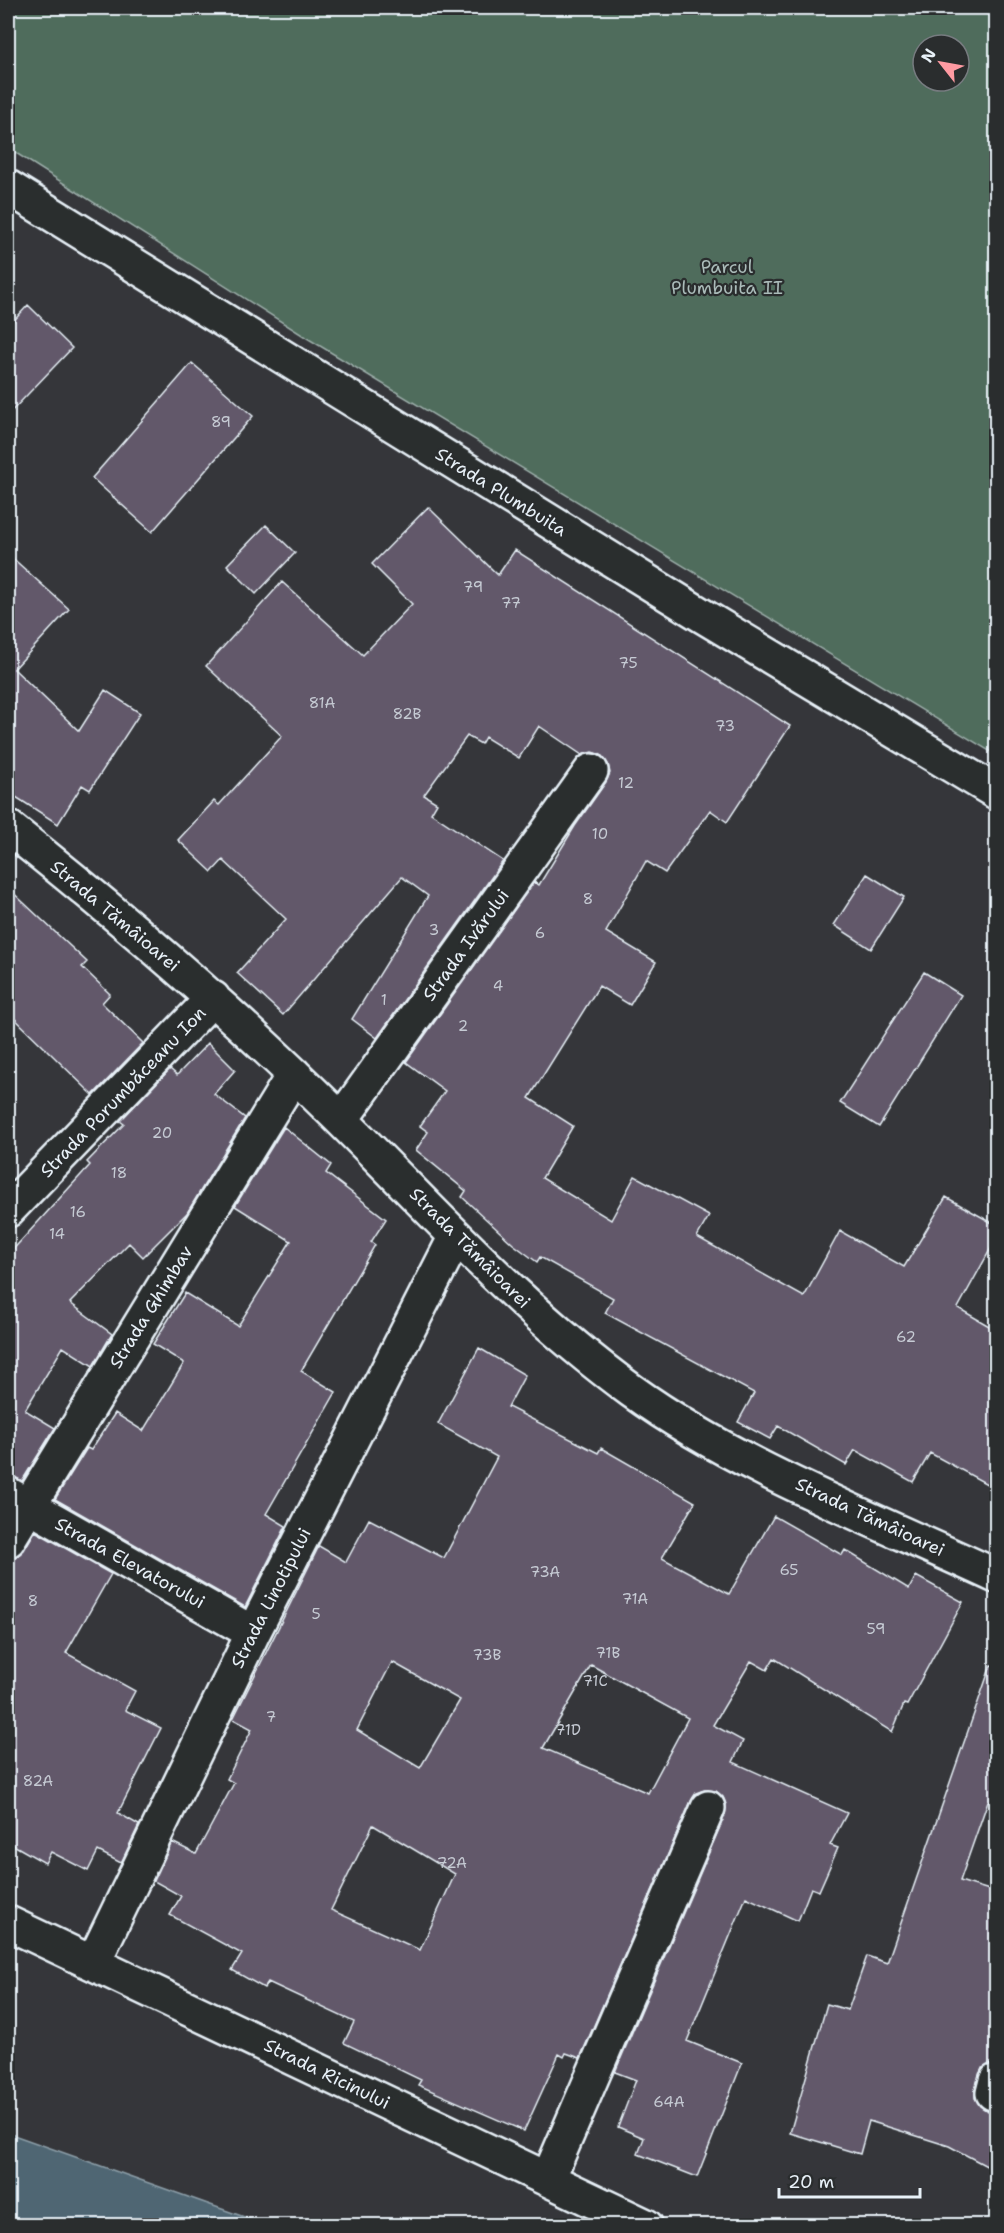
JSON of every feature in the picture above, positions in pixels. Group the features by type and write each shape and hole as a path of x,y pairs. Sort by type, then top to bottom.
{"street":[{"name":"Strada Plumbuita","path":"8,187 703,616 996,792"},
{"name":"Strada Ivărului","path":"341,1120 591,771"},
{"name":"Strada Tămâioarei","path":"8,827 213,998 294,1074 546,1323 645,1399 711,1440 795,1483 996,1576"},
{"name":"Strada Porumbăceanu Ion","path":"8,1210 213,998"},
{"name":"Strada Ghimbav","path":"8,1540 18,1500 294,1074"},
{"name":"Strada Linotipului","path":"93,1963 253,1633 456,1236"},
{"name":"Strada Elevatorului","path":"18,1500 253,1633"},
{"path":"548,2179 708,1808"},
{"name":"Strada Ricinului","path":"8,1923 646,2226"}],"green space":[{"name":"Parcul Plumbuita II","path":"8,8 996,8 996,755 307,338 8,148"}],"water":[{"path":"8,2133 267,2225 8,2225"}],"building":[{"path":"28,305 72,348 8,415 8,327"},
{"path":"192,363 253,416 152,532 92,478"},
{"path":"428,507 498,575 515,550 790,726 727,822 710,810 665,873 646,861 606,932 656,962 630,1005 599,986 529,1098 573,1126 542,1178 611,1220 635,1176 709,1216 697,1237 804,1297 840,1231 904,1267 946,1197 996,1225 996,1239 958,1308 996,1330 996,1489 930,1453 913,1482 855,1450 846,1465 778,1426 770,1439 738,1422 754,1393 605,1313 613,1298 540,1257 537,1262 513,1244 462,1197 466,1191 416,1150 428,1132 420,1126 445,1091 406,1062 534,882 539,885 575,826 606,782 610,773 608,764 601,755 592,752 582,755 539,726 519,758 485,737 481,744 467,736 424,795 437,803 431,813 503,861 377,1038 352,1019 428,896 402,877 283,1015 237,973 286,919 223,860 212,872 178,840 214,801 219,805 282,736 206,666 282,582 363,655 412,604 372,564"},
{"path":"266,525 295,553 256,594 227,565"},
{"path":"8,554 69,609 14,669 79,731 105,690 140,713 90,790 82,785 58,824 8,792"},
{"path":"867,874 904,897 871,949 834,925"},
{"path":"8,888 87,962 82,967 110,994 102,1003 143,1043 93,1095 8,1012"},
{"path":"924,972 961,995 879,1127 840,1103"},
{"path":"208,1043 235,1070 214,1094 245,1118 187,1213 143,1257 129,1243 70,1303 112,1334 93,1366 63,1347 25,1410 55,1428 22,1481 8,1475 8,1255 90,1165 87,1162 124,1124 120,1121 170,1069 177,1075"},
{"path":"284,1127 331,1165 326,1173 386,1219 371,1242 375,1245 301,1371 336,1392 266,1514 286,1526 245,1607 55,1499 87,1448 91,1450 115,1413 143,1431 184,1363 153,1344 185,1293 238,1326 291,1241 235,1206"},
{"path":"479,1348 525,1375 508,1407 598,1453 601,1448 695,1502 662,1558 729,1594 774,1516 842,1555 845,1550 909,1589 916,1576 963,1602 907,1705 904,1704 892,1732 774,1658 767,1670 751,1661 713,1725 743,1741 733,1762 847,1813 830,1845 838,1848 819,1891 811,1888 798,1921 746,1897 687,2041 742,2063 697,2177 638,2154 644,2138 618,2127 636,2080 615,2072 725,1815 726,1805 723,1797 716,1791 705,1790 696,1793 691,1801 580,2058 566,2053 564,2057 559,2054 524,2131 418,2085 421,2080 344,2043 354,2022 268,1982 264,1988 232,1970 242,1954 170,1915 181,1896 154,1881 172,1842 196,1854 234,1783 227,1779 252,1729 233,1719 319,1546 346,1562 369,1519 444,1558 497,1457 438,1424","holes":["392,1662 460,1700 420,1768 357,1730","591,1665 688,1718 648,1793 543,1748","373,1825 455,1874 420,1950 331,1910"]},
{"path":"35,1531 111,1574 66,1653 135,1691 125,1710 161,1728 118,1813 139,1825 121,1863 98,1851 88,1871 51,1852 45,1863 8,1842 8,1559 16,1557 24,1550"},
{"path":"991,1665 996,1666 996,1804 988,1801 960,1881 996,1892 996,2063 982,2068 975,2089 975,2098 980,2106 988,2111 996,2111 996,2171 949,2146 869,2121 860,2154 790,2133 827,2004 848,2010 867,1956 887,1963"}]}
